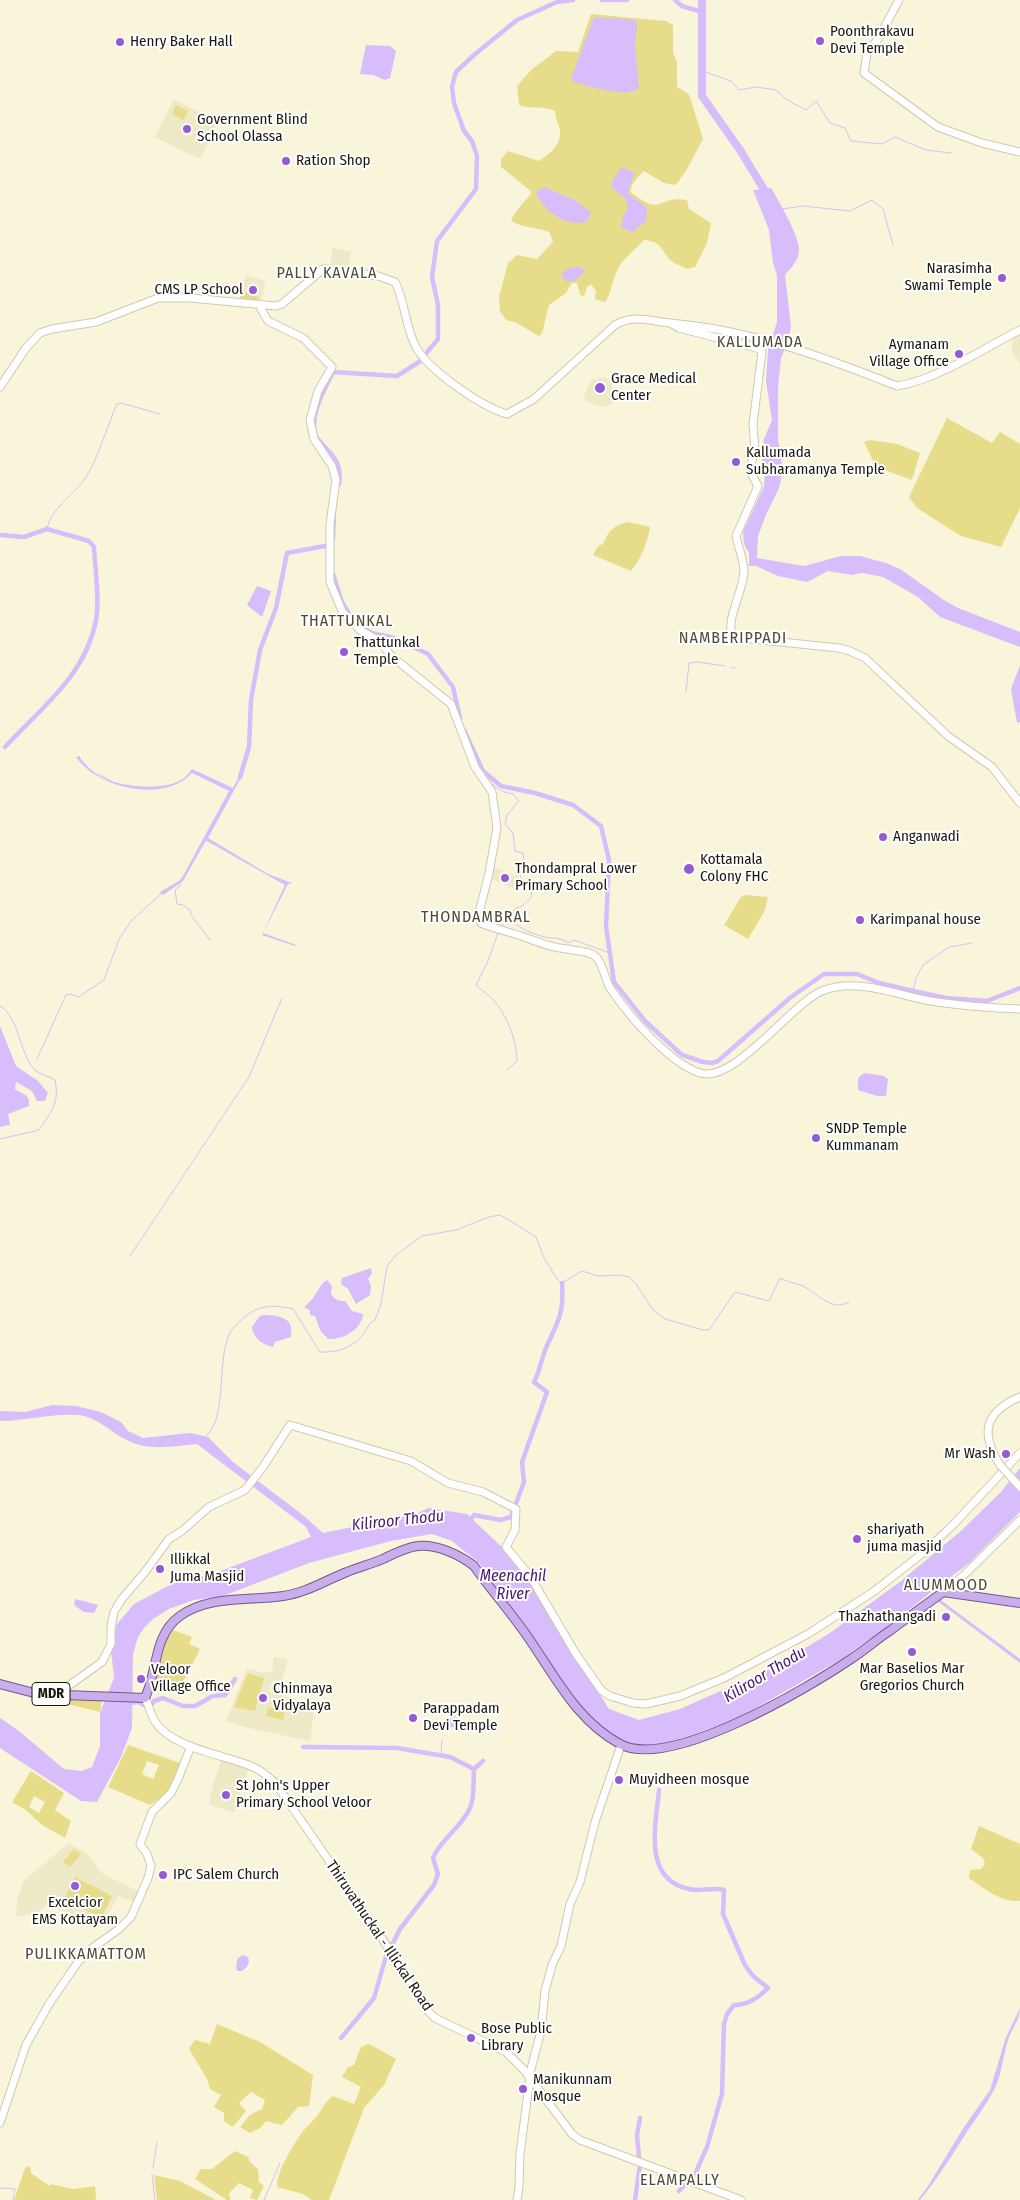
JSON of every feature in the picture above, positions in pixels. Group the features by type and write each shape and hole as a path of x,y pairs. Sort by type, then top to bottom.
{"main road":[{"path":"899,0 878,39 867,53 864,73 938,126 989,145 1020,152"},
{"path":"0,386 26,348 40,334 52,329 96,322 158,298 190,298 261,305 282,304 324,269 388,279 395,282 400,292 407,324 418,351 461,390 499,412 507,414 534,399 615,325 632,318 688,324 794,347 897,386 911,384 1020,330"},
{"path":"261,305 261,309 268,321 304,338 332,367 318,391 310,420 314,439 332,466 336,480 328,558 330,582 342,612 351,622 381,642 390,655 451,704 475,767 492,792 497,828 478,920 481,923 524,937 547,947 588,953 597,958 610,988 635,1022 673,1056 701,1074 711,1075 736,1062 770,1034 806,1000 832,987 861,986 936,1002 1020,1009"},
{"path":"670,323 679,328 748,345 760,349 762,352 753,424 755,450 750,464 752,475 758,486 736,536 744,564 742,587 730,629 732,637 838,648 865,658 948,736 992,767 1020,803"},
{"path":"1020,1397 1011,1400 996,1413 987,1430 991,1451 1000,1465 1020,1487"},
{"path":"57,1694 102,1662 111,1644 111,1627 114,1612 121,1600 145,1572 169,1539 182,1531 210,1507 244,1490 263,1467 289,1425 292,1424 411,1461 448,1483 483,1492 516,1509 515,1530 506,1547 530,1576 576,1654 602,1692 641,1705 680,1696 724,1678 800,1639 873,1592 924,1553 953,1525 1020,1453"},
{"path":"143,1698 151,1681 162,1638 172,1622 192,1608 233,1600 284,1596 310,1588 416,1546 429,1546 461,1558 474,1566 526,1634 568,1697 593,1723 621,1745 646,1750 678,1745 748,1718 850,1660 963,1576 1020,1520"},
{"path":"943,1592 1020,1603"},
{"name":"MDR","path":"0,1684 38,1694 143,1698"},
{"name":"Thiruvathuckal - Illickal Road","path":"143,1698 155,1722 162,1730 191,1746 252,1766 265,1773 276,1784 376,1929 430,2014 446,2024 504,2051 530,2078 577,2138 741,2200"},
{"path":"517,2200 520,2154 530,2078 540,2038 544,2002 552,1965 561,1946 570,1904 580,1882 595,1822 621,1745"},
{"path":"0,2123 26,2045 49,2004 78,1962 91,1949 113,1934 131,1916 150,1871 150,1860 140,1844 146,1823 156,1807 171,1793 191,1746"}],"shaded area":[{"path":"591,14 666,21 673,25 673,53 677,62 677,87 689,94 703,139 676,185 664,183 644,171 633,183 631,192 641,200 654,205 670,200 687,200 689,209 711,223 707,243 695,267 687,269 675,263 669,259 657,244 644,240 625,259 619,268 605,302 595,299 596,291 591,284 587,287 584,296 580,295 577,283 572,283 566,293 549,305 542,333 539,336 515,322 506,320 500,311 499,297 508,263 517,255 537,259 553,242 549,232 511,221 532,192 501,167 501,159 508,151 539,161 559,141 560,131 555,111 519,105 517,86 531,70 556,51 578,52"},
{"name":"Government Blind School Olassa","path":"174,99 218,122 200,159 155,137"},
{"path":"176,105 188,111 184,120 172,114"},
{"path":"333,248 351,252 348,269 330,265"},
{"name":"CMS LP School","path":"246,275 266,281 260,304 240,299"},
{"path":"242,291 259,297 258,301 240,298"},
{"path":"1020,332 1020,364 1011,350 1013,340 1011,337"},
{"name":"Grace Medical Center","path":"606,377 611,383 614,393 612,404 603,407 589,403 583,397 592,378 598,380 598,378"},
{"path":"947,418 992,443 1000,432 1020,444 1020,508 1001,547 961,536 917,508 909,497"},
{"path":"871,440 897,444 920,453 912,480 876,467 864,442"},
{"path":"629,522 650,527 643,551 631,571 593,555 598,546 603,544 607,535 613,529 620,524"},
{"name":"Thondampral Lower Primary School","path":"493,867 520,877 517,890 491,879"},
{"path":"746,895 768,897 764,912 748,939 724,925 741,897"},
{"path":"170,1629 192,1637 189,1644 200,1649 180,1688 156,1678"},
{"name":"Chinmaya Vidyalaya","path":"274,1657 288,1659 282,1680 272,1681 269,1692 315,1705 310,1741 244,1727 226,1721 247,1669 265,1673 272,1671"},
{"path":"248,1673 264,1678 255,1711 234,1707"},
{"path":"63,1699 102,1700 100,1712 63,1703"},
{"path":"268,1707 285,1711 283,1720 266,1716"},
{"path":"128,1745 180,1763 168,1792 150,1805 108,1787","holes":["147,1761 159,1765 153,1779 142,1774"]},
{"name":"St John's Upper Primary School Veloor","path":"222,1758 249,1767 234,1813 209,1804"},
{"path":"31,1771 64,1793 55,1810 71,1821 65,1838 42,1825 26,1810 12,1802","holes":["34,1796 45,1802 39,1813 29,1807"]},
{"path":"979,1826 1020,1844 1020,1901 999,1897 969,1878 970,1870 981,1869 985,1864 983,1858 971,1849"},
{"name":"Excelcior EMS Kottayam","path":"69,1843 86,1853 103,1874 140,1892 135,1903 118,1896 104,1923 45,1906 35,1914 16,1916 17,1901 23,1881"},
{"path":"74,1849 81,1854 70,1867 63,1862"},
{"path":"75,1877 112,1896 101,1918 64,1899"},
{"path":"217,2024 260,2042 313,2075 309,2106 298,2107 282,2125 266,2121 260,2128 250,2133 240,2127 250,2115 262,2109 265,2100 251,2092 239,2103 246,2111 233,2127 224,2121 224,2113 214,2107 221,2095 210,2089 207,2079 189,2049 195,2040 210,2044"},
{"path":"369,2044 396,2059 384,2085 364,2108 329,2200 312,2200 303,2194 277,2187 282,2166 291,2150 303,2131 328,2101 333,2096 354,2104 361,2087 342,2077 348,2067 354,2065 361,2047"},
{"path":"235,2151 248,2157 250,2162 258,2169 259,2182 264,2186 257,2200 250,2198 253,2190 239,2183 229,2193 230,2200 227,2200 195,2179 201,2169 212,2169"},
{"path":"30,2166 31,2173 49,2186 51,2184 73,2189 95,2186 96,2200 14,2200 25,2168"},
{"path":"154,2175 180,2181 216,2200 157,2200"}],"water":[{"path":"594,17 636,20 635,45 639,88 633,91 616,92 598,89 574,82 571,79"},
{"path":"366,45 390,46 396,51 390,78 385,80 373,75 360,74"},
{"path":"622,167 635,173 628,193 647,208 646,221 632,232 621,228 622,220 628,207 625,198 611,187 614,178"},
{"path":"544,187 575,200 591,212 587,222 571,222 556,216 539,199 536,192"},
{"path":"771,188 793,229 799,246 799,252 796,261 785,275 791,326 788,342 781,358 778,388 778,440 783,470 779,488 758,536 757,558 804,566 841,556 860,556 886,563 900,569 958,608 1020,632 1020,647 940,617 918,597 883,577 862,573 852,575 828,571 807,582 778,576 756,566 749,566 749,553 744,544 743,532 764,486 765,473 762,463 764,439 772,420 766,381 768,350 777,322 777,275 773,263 769,230 753,190"},
{"path":"580,267 585,271 577,280 567,282 561,275 565,270"},
{"path":"257,586 271,591 262,617 247,605"},
{"path":"1020,665 1020,722 1017,723 1011,689"},
{"path":"79,756 89,768 101,777 131,785 166,785 184,778 192,769 233,788 241,773 243,774 208,838 268,874 292,883 288,884 263,933 296,945 262,935 285,885 207,841 183,881 163,895 160,892 179,881 183,876 229,791 192,773 180,782 165,788 149,790 131,788 99,777 86,768 76,757"},
{"path":"0,1026 16,1066 38,1081 48,1093 45,1101 37,1101 32,1091 16,1082 15,1089 27,1097 29,1106 8,1114 10,1125 0,1127"},
{"path":"864,1073 884,1076 888,1079 886,1096 877,1096 858,1090 858,1078"},
{"path":"371,1268 372,1273 368,1279 371,1286 370,1295 356,1304 348,1289 341,1284 342,1278"},
{"path":"327,1280 332,1286 331,1294 334,1298 345,1301 352,1311 363,1314 362,1320 355,1329 345,1336 333,1339 328,1339 320,1330 315,1316 310,1315 310,1310 305,1308"},
{"path":"263,1315 278,1316 288,1321 291,1327 291,1337 275,1342 273,1347 259,1340 254,1334 252,1327 259,1317"},
{"name":"Meenachil River","path":"52,1405 76,1406 101,1412 121,1422 128,1431 143,1438 190,1433 208,1437 233,1462 304,1516 323,1533 416,1514 428,1508 467,1514 510,1555 527,1577 609,1709 639,1720 680,1709 770,1669 830,1633 901,1581 962,1530 1001,1492 1020,1468 1020,1512 969,1563 840,1660 738,1718 646,1749 626,1746 590,1718 572,1699 496,1591 479,1563 452,1541 432,1534 391,1541 309,1563 223,1596 194,1600 169,1609 153,1619 144,1628 138,1637 133,1654 132,1728 121,1757 97,1802 81,1801 0,1748 0,1718 19,1731 64,1769 82,1771 92,1767 100,1746 100,1713 114,1678 111,1650 117,1624 134,1604 172,1584 215,1573 311,1537 306,1527 197,1444 170,1447 143,1446 119,1436 90,1418 77,1415 0,1421 0,1411 25,1412"},
{"path":"938,1598 1020,1659 1020,1663 936,1600"},
{"path":"76,1599 98,1605 94,1613 84,1612 75,1606 74,1602"},
{"path":"454,1716 460,1722 454,1728 448,1722"},
{"path":"243,1955 248,1957 247,1967 242,1971 237,1971 238,1958"},
{"path":"1020,2008 1008,2040 995,2088 939,2175 920,2200 918,2200 962,2130 990,2090 1006,2037"}],"waterway":[{"path":"339,484 338,466 331,453 316,436 314,427 316,410 333,372 397,376 419,362 438,339 438,305 432,277 437,241 476,189 477,156 472,141 464,131 454,103 452,87 456,72 517,20 557,2 573,0"},
{"path":"602,0 627,0"},
{"path":"675,0 682,6 702,12"},
{"path":"702,0 702,96 740,150 768,196"},
{"path":"703,71 731,81 739,90 756,87 776,90 787,100 806,110 816,101 830,123 845,128 851,141 882,144 895,137 926,150 951,153"},
{"path":"782,209 803,206 850,211 872,200 883,209 893,245"},
{"path":"47,529 52,515 79,486 88,473 117,404 121,403 160,414"},
{"path":"333,539 334,514"},
{"path":"0,535 24,537 47,529 89,541 94,547 97,593 96,620 91,640 83,658 60,690 5,747"},
{"path":"240,777 249,747 251,700 260,650 276,608 287,553 325,546"},
{"path":"333,574 342,602 351,617"},
{"path":"358,625 372,633 394,638 428,654 453,687 460,718"},
{"path":"686,692 689,663 697,662 725,666"},
{"path":"464,730 483,771 501,786 535,793 573,805 601,826 609,860 606,926 614,982 645,1021 682,1055 703,1062 712,1063 718,1061 791,997 824,974 857,974 879,983 946,998 987,1001 1020,988"},
{"path":"483,771 495,787 513,794 519,801 507,815 505,824 513,833 515,851 523,853 524,860 520,874 522,888 531,891 532,896 513,911 510,917 525,930 535,934 560,939 568,943 574,940 610,953"},
{"path":"98,774 111,781"},
{"path":"179,883 180,886 175,890 177,904 183,905 190,910 191,915 210,940"},
{"path":"37,1059 66,995 71,994 78,997 104,980 119,939 131,921 162,893"},
{"path":"501,927 509,917"},
{"path":"498,933 488,961 476,985 496,1003 511,1030 517,1061 507,1070"},
{"path":"913,991 916,978 923,965 949,947 972,943"},
{"path":"130,1256 249,1077 282,998"},
{"path":"0,1006 11,1018 30,1063 39,1073 55,1080 56,1088 53,1107 39,1130 0,1139"},
{"path":"206,1436 213,1428 220,1403 223,1358 226,1344 232,1330 246,1316 257,1309 269,1306 293,1309 320,1352 332,1352 343,1349 359,1340 369,1324 375,1320 381,1304 387,1266 396,1255 422,1236 456,1230 489,1217 499,1215 504,1217 536,1237 544,1258 557,1279 562,1283 582,1271 598,1276 619,1275 629,1277 636,1284 652,1309 665,1319 703,1330 709,1330 735,1292 769,1301 780,1278 803,1286 825,1301 836,1305 843,1305 849,1302"},
{"path":"468,1523 474,1515 500,1520 511,1517 524,1482 522,1462 547,1392 534,1382 561,1311 562,1283"},
{"path":"153,1703 163,1698 183,1706 195,1706 213,1696 225,1695 235,1679"},
{"path":"127,1703 139,1702 144,1705"},
{"path":"441,1756 442,1740"},
{"path":"303,1747 397,1748 450,1757 474,1769"},
{"path":"391,1947 400,1929 434,1885 438,1874 433,1858 441,1845 462,1822 470,1808 473,1794 474,1769 483,1761"},
{"path":"659,1790 655,1849 658,1863 664,1874 674,1883 689,1889 724,1890 723,1914 745,1965 753,1976 768,1988 752,2000 744,2004 734,2005 727,2014 724,2024 722,2094 707,2147 695,2174 679,2191"},
{"path":"341,2038 374,1998 387,1953"},
{"path":"639,2157 637,2135 640,2118"},
{"path":"153,2168 157,2142"},
{"path":"264,2200 280,2163"},
{"path":"635,2200 640,2165"},
{"path":"152,2174 155,2200"},
{"path":"0,2188 15,2189 13,2200"}],"place":[{"name":"Poonthrakavu Devi Temple","path":"820,41"},
{"name":"Henry Baker Hall","path":"120,42"},
{"name":"Government Blind School Olassa","path":"187,129"},
{"name":"Ration Shop","path":"286,161"},
{"name":"Narasimha Swami Temple","path":"1002,278"},
{"name":"CMS LP School","path":"253,290"},
{"name":"Aymanam Village Office","path":"959,354"},
{"name":"Grace Medical Center","path":"600,388"},
{"name":"Kallumada Subharamanya Temple","path":"736,462"},
{"name":"Thattunkal Temple","path":"344,652"},
{"name":"Anganwadi","path":"883,837"},
{"name":"Kottamala Colony FHC","path":"689,869"},
{"name":"Thondampral Lower Primary School","path":"505,878"},
{"name":"Karimpanal house","path":"860,920"},
{"name":"SNDP Temple Kummanam","path":"816,1138"},
{"name":"Mr Wash","path":"1006,1454"},
{"name":"shariyath juma masjid","path":"857,1539"},
{"name":"Illikkal Juma Masjid","path":"160,1569"},
{"name":"Thazhathangadi","path":"946,1617"},
{"name":"Mar Baselios Mar Gregorios Church","path":"912,1652"},
{"name":"Veloor Village Office","path":"141,1679"},
{"name":"Chinmaya Vidyalaya","path":"263,1698"},
{"name":"Parappadam Devi Temple","path":"413,1718"},
{"name":"Muyidheen mosque","path":"619,1780"},
{"name":"St John's Upper Primary School Veloor","path":"226,1795"},
{"name":"IPC Salem Church","path":"163,1875"},
{"name":"Excelcior EMS Kottayam","path":"75,1886"},
{"name":"Bose Public Library","path":"471,2038"},
{"name":"Manikunnam Mosque","path":"523,2089"}],"district":[{"name":"PALLY KAVALA","path":"327,274"},
{"name":"KALLUMADA","path":"760,343"},
{"name":"THATTUNKAL","path":"347,622"},
{"name":"NAMBERIPPADI","path":"733,639"},
{"name":"THONDAMBRAL","path":"476,918"},
{"name":"ALUMMOOD","path":"946,1586"},
{"name":"PULIKKAMATTOM","path":"86,1955"},
{"name":"ELAMPALLY","path":"680,2181"}],"water label":[{"name":"Kiliroor Thodu","path":"398,1521"},
{"name":"Kiliroor Thodu","path":"765,1675"}]}
